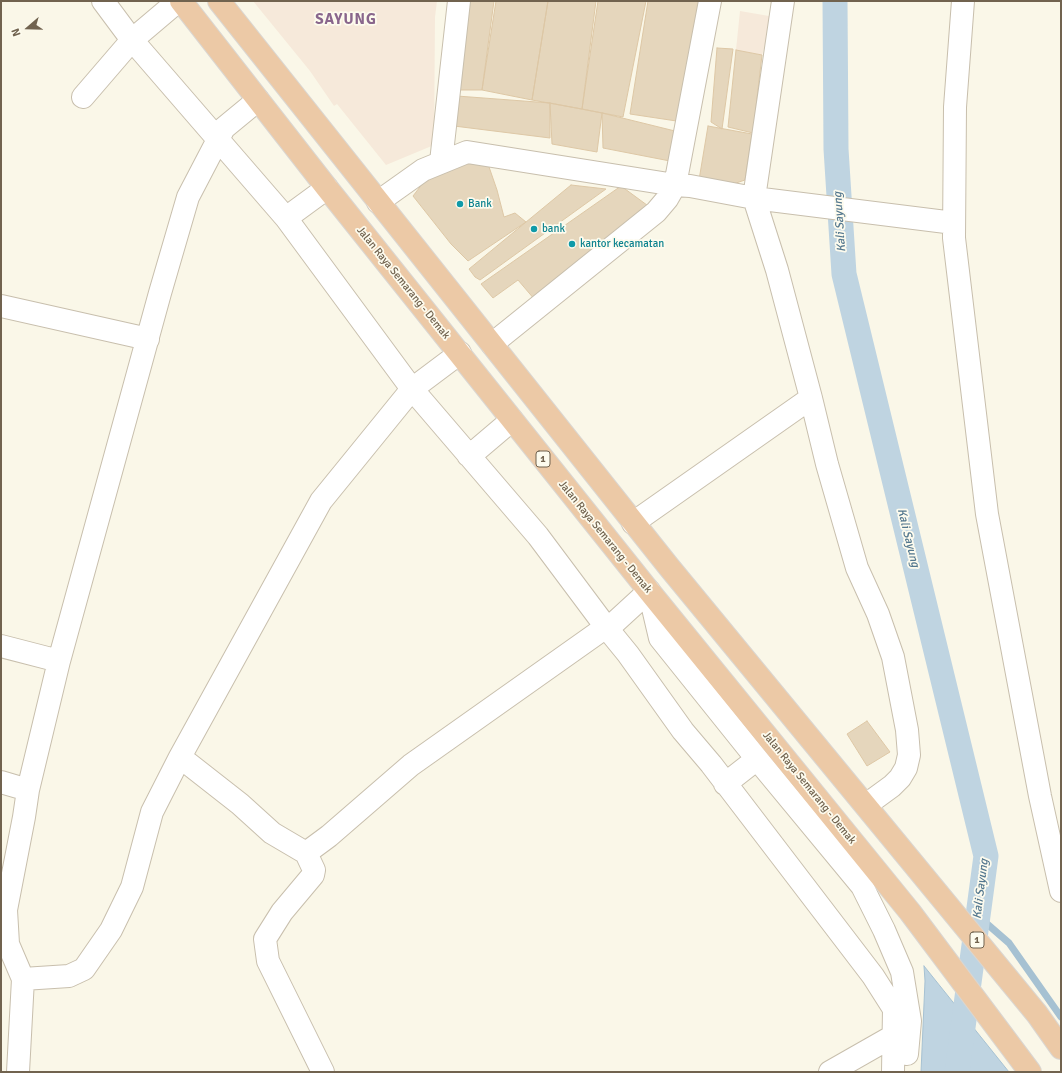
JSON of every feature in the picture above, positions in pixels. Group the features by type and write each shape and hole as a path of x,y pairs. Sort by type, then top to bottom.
{"highway":[{"name":"1","path":"219,1 633,523 1037,1014 1061,1048"},
{"name":"Jalan Raya Semarang - Demak","path":"175,4 252,104 507,425 645,595 797,774 910,912 1030,1072"}],"street":[{"path":"103,1 138,35 220,134 291,215 417,385 473,452 610,625 628,654 683,731 741,772 781,788 862,886 884,930 902,972 902,1028 907,1053 900,1072"},
{"path":"441,162 459,1"},
{"path":"492,344 656,212 675,185 710,1"},
{"path":"783,1 754,198 777,270 827,464 857,568 878,614 893,657 907,730 909,755 906,768 900,778 892,786 866,805"},
{"path":"963,1 955,107 954,238 987,514 1040,796 1061,890"},
{"path":"83,97 138,35 175,4"},
{"path":"18,1072 22,979 8,944 3,910 24,817 28,790 59,661 188,198 220,134 252,104"},
{"path":"378,202 423,170 467,152 675,185 690,186 754,198 954,222"},
{"path":"291,215 322,191"},
{"path":"1,306 148,339"},
{"path":"22,979 69,976 84,969 111,930 132,887 152,812 321,501 417,385 454,358"},
{"path":"633,523 811,398"},
{"path":"473,452 507,425"},
{"path":"306,853 411,766 610,625 645,595 660,638 741,772 894,1010 902,1028 893,1072"},
{"path":"1,646 59,661"},
{"path":"180,758 240,804 272,833 306,853 314,870 313,875 282,912 265,939 268,961 323,1072"},
{"path":"781,788 797,774"},
{"path":"1,782 28,790"},
{"path":"830,1072 902,1028"}],"shaded area":[{"path":"253,1 437,1 435,17 434,145 386,165 337,104 334,106 310,71"},
{"path":"740,11 769,16 770,28 762,55 736,50"}],"water":[{"path":"924,966 1009,1072 921,1072 925,981"}],"building":[{"path":"466,1 494,1 482,90 459,90"},
{"path":"496,1 548,1 532,100 482,90"},
{"path":"548,1 596,1 582,109 532,100"},
{"path":"598,1 646,1 623,117 582,109"},
{"path":"648,1 703,1 683,122 630,114"},
{"path":"717,48 733,49 722,129 711,122"},
{"path":"736,50 762,55 753,133 728,127"},
{"path":"457,96 550,103 550,138 454,126"},
{"path":"550,103 602,113 597,152 552,144"},
{"path":"602,113 679,132 670,161 603,148"},
{"path":"708,126 752,134 745,180 724,187 699,180"},
{"name":"Bank","path":"463,159 488,164 504,217 515,213 526,222 468,261 451,244 413,196 423,183"},
{"name":"bank","path":"571,185 606,189 480,280 475,277 469,269"},
{"name":"kantor kecamatan","path":"621,186 651,208 535,300 518,280 493,298 481,284"},
{"path":"867,721 890,752 867,766 847,734"}],"waterway":[{"name":"Kali Sayung","path":"835,1 836,149 844,274 986,856 957,1072"},
{"path":"978,916 1009,943 1061,1017"}],"place":[{"name":"Bank","path":"460,204"},
{"name":"bank","path":"534,229"},
{"name":"kantor kecamatan","path":"572,244"}],"district":[{"name":"SAYUNG","path":"346,20"}]}
